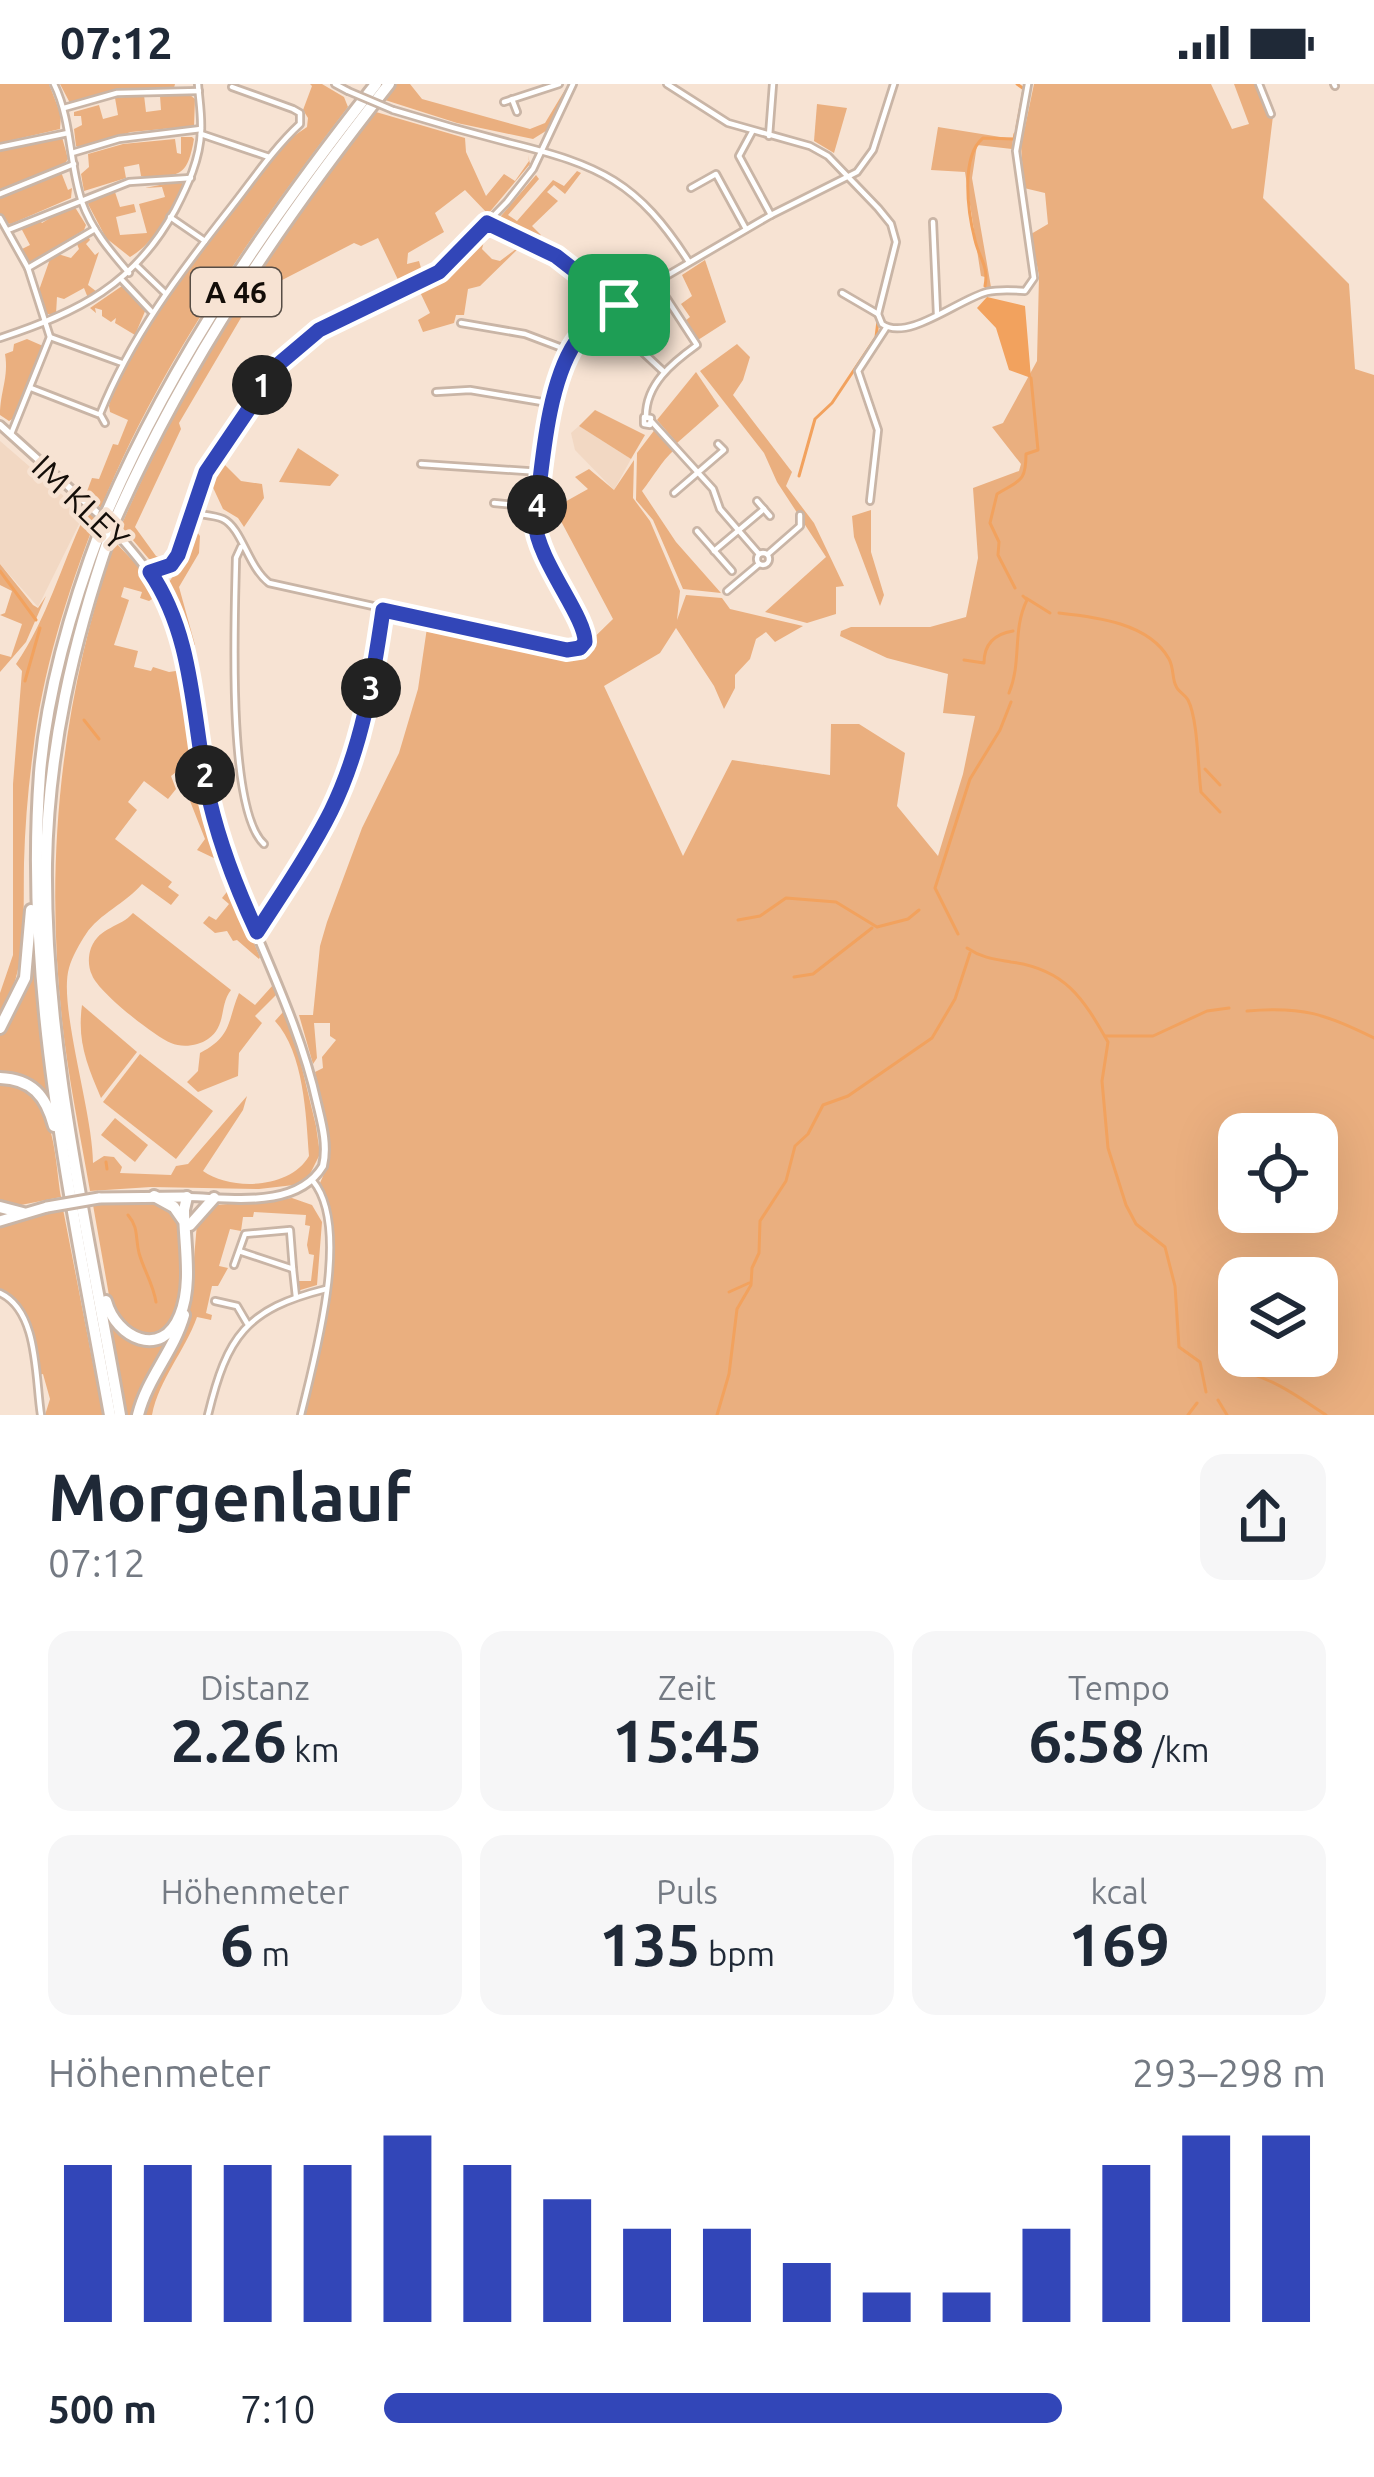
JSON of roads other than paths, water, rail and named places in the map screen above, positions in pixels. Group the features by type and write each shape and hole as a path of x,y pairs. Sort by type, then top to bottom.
{"highway":[{"name":"A 46","path":"120,1415 52,998 46,864 63,700 106,530 142,435 234,276 376,84"},
{"name":"A 46","path":"111,516 193,363 247,276 389,84"},
{"name":"A 46","path":"106,530 81,583 50,709 40,770 37,890 41,992 110,1415"},
{"path":"0,1028 25,978 31,906 37,890"},
{"path":"0,1078 32,1085 44,1099 68,1177"},
{"path":"138,1415 148,1384 180,1332 187,1308 187,1224 174,1207 154,1196"},
{"path":"93,1260 113,1322 134,1338 157,1338 173,1327 183,1304 188,1197"},
{"path":"187,1224 214,1198"},
{"path":"0,1207 23,1213"}],"main road":[{"path":"0,1221 99,1198 188,1197"}],"street":[{"path":"54,84 64,108 81,199 95,229 129,273"},
{"path":"334,84 393,110 588,165 632,193 661,221 689,262"},
{"path":"504,102 559,84"},
{"path":"158,583 182,548 206,472 280,363 319,330 439,272 521,186 544,150 573,84"},
{"path":"667,84 717,118 818,150 889,219 895,236 878,314"},
{"path":"770,136 773,84"},
{"path":"193,513 226,521 255,571 269,583 567,650 580,648 586,634 536,535 554,404 571,351 582,335 619,305 771,215 850,177 873,150 894,84"},
{"path":"886,328 906,328 981,293 1025,291 1034,278 1016,144 1028,84"},
{"path":"1259,84 1271,115"},
{"path":"0,338 45,323 122,280 170,218 191,178 201,132 198,87 117,93 64,108"},
{"path":"100,414 122,363 165,292 300,124 300,112 232,87"},
{"path":"512,99 517,112"},
{"path":"72,153 119,139 201,132 269,157"},
{"path":"752,132 740,156 771,215"},
{"path":"0,146 68,133"},
{"path":"0,194 74,164"},
{"path":"691,188 716,174 746,229"},
{"path":"8,230 129,182 191,178"},
{"path":"0,218 28,268 50,337 11,434"},
{"path":"170,218 205,241"},
{"path":"933,222 937,314"},
{"path":"487,223 556,256 619,305"},
{"path":"28,268 95,229"},
{"path":"136,265 165,292"},
{"path":"122,280 152,312"},
{"path":"656,282 697,345 664,372 652,390 649,419 698,472 759,554 759,564"},
{"path":"842,293 878,314 886,328"},
{"path":"460,323 550,340 571,351"},
{"path":"870,501 878,430 858,371 886,328"},
{"path":"50,337 122,363"},
{"path":"633,343 664,372"},
{"path":"31,388 100,414 105,423"},
{"path":"436,392 470,390 554,404"},
{"name":"IM KLEY","path":"0,425 90,506 158,583 184,647 215,819 310,1068 325,1147 323,1166 313,1181"},
{"path":"674,493 721,447 730,458"},
{"path":"421,464 542,472"},
{"path":"758,501 770,516"},
{"path":"494,503 537,507"},
{"path":"714,551 764,508"},
{"path":"759,554 768,554 800,526 800,515"},
{"path":"697,531 731,571"},
{"path":"242,547 236,558 236,720 251,817 264,844"},
{"path":"727,591 759,564 767,564 768,554"},
{"path":"150,572 171,565"},
{"path":"257,932 331,811 344,778 368,705 383,610"},
{"path":"188,1197 291,1193 313,1181 327,1205 322,1335 301,1415"},
{"path":"234,1264 245,1234 290,1230 296,1297"},
{"path":"239,1251 293,1269"},
{"path":"208,1415 221,1366 248,1325 279,1301 326,1289"},
{"path":"0,1294 22,1310 41,1415"},
{"path":"215,1301 236,1306 248,1325"}],"waterway":[{"path":"1017,84 1024,89 1017,127"},
{"path":"985,286 985,267 968,201 971,158 983,138 1014,139 1015,134"},
{"path":"799,476 815,419 832,403 876,337 878,321"},
{"path":"1015,588 998,555 999,542 990,523 997,494 1020,479 1026,454 1038,450 1031,378"},
{"path":"0,571 36,620"},
{"path":"1009,693 1027,600 1023,596"},
{"path":"1026,598 1050,613"},
{"path":"1059,613 1120,624 1160,647 1191,709 1201,792 1220,812"},
{"path":"25,681 40,628"},
{"path":"964,660 984,663 991,641 1013,631"},
{"path":"958,934 935,888 970,779 1011,702"},
{"path":"84,720 99,739"},
{"path":"1205,769 1220,785"},
{"path":"738,920 760,916 786,898 836,902 877,927 908,919 919,910"},
{"path":"794,977 813,974 872,928"},
{"path":"967,948 1059,979 1081,999 1108,1042 1102,1081 1108,1148 1136,1224 1165,1247 1175,1286 1179,1347 1200,1362 1206,1392"},
{"path":"717,1415 729,1374 737,1309 751,1285 759,1253 760,1221 786,1181 795,1146 808,1134 823,1105 848,1096 932,1038 955,999 970,953"},
{"path":"1105,1036 1153,1036 1207,1011 1229,1008"},
{"path":"1247,1011 1313,1014 1374,1038"},
{"path":"106,1162 107,1169"},
{"path":"128,1215 156,1302"},
{"path":"729,1292 749,1283"},
{"path":"1260,1377 1326,1415"},
{"path":"1218,1400 1227,1415"},
{"path":"1188,1415 1197,1403"}]}
